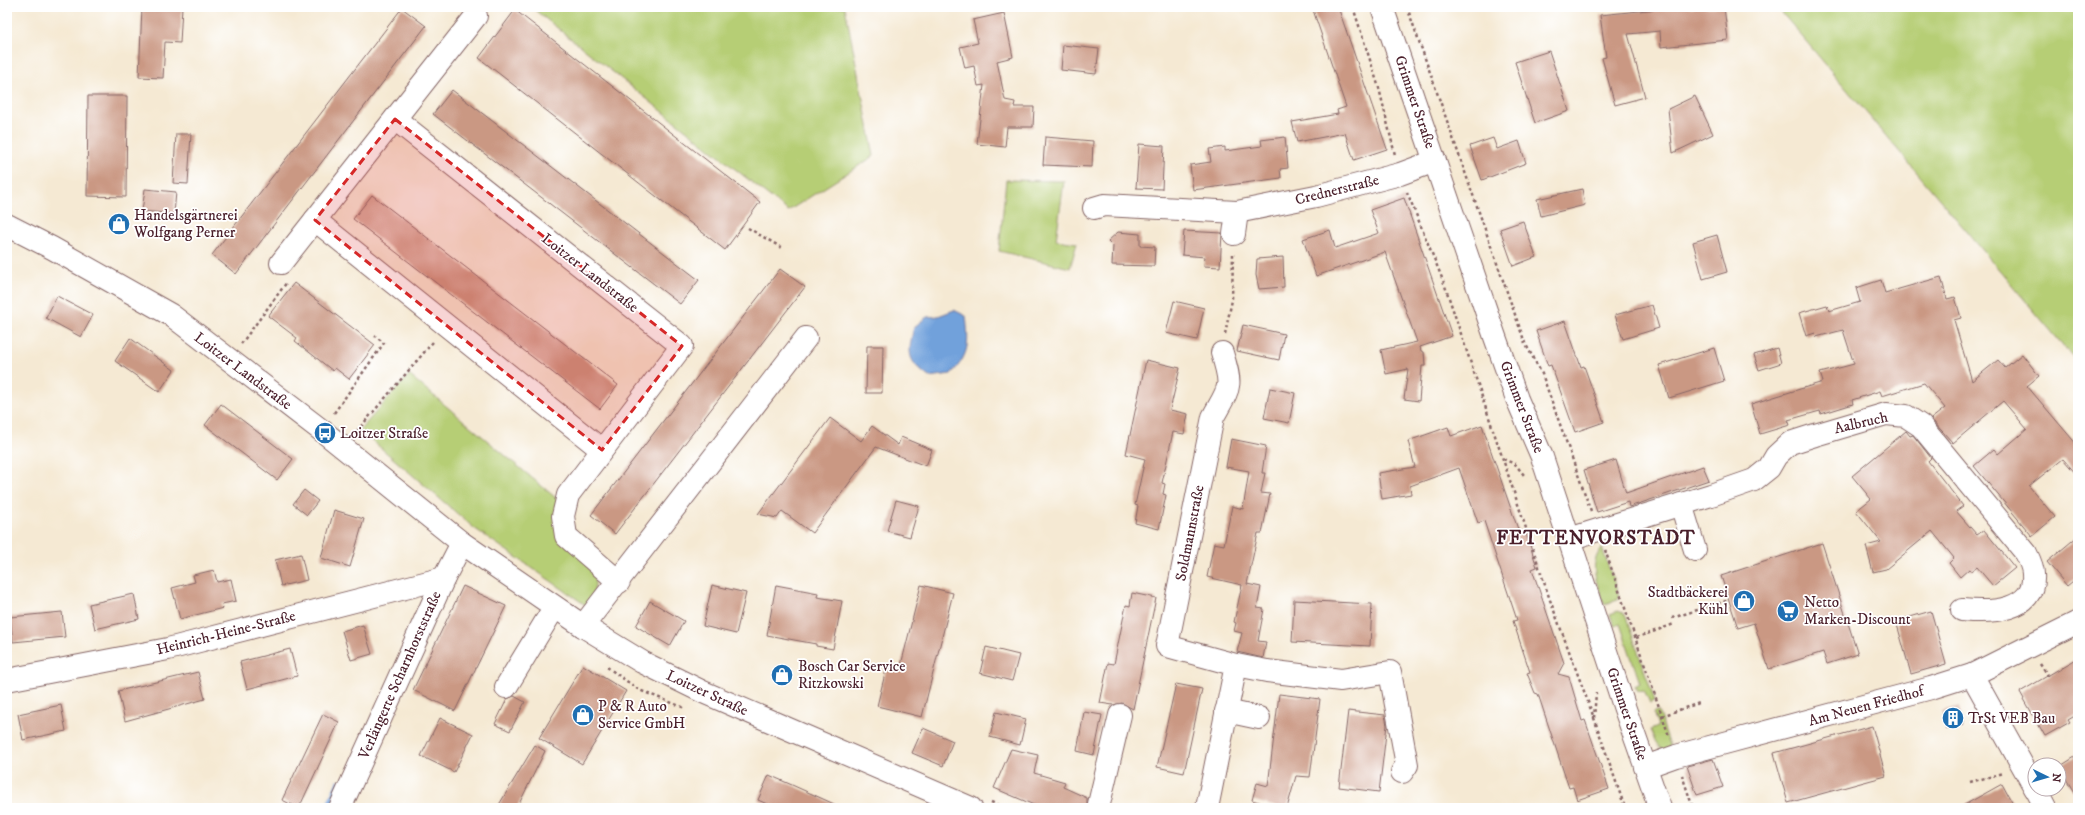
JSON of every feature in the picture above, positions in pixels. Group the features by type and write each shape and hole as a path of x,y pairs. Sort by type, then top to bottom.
{"street":[{"name":"Grimmer Straße","path":"1382,7 1517,399 1542,457 1660,808"},
{"path":"287,270 315,220 476,16"},
{"name":"Loitzer Landstraße","path":"395,119 682,346 568,495 563,516 566,536 619,582"},
{"name":"Crednerstraße","path":"1094,208 1104,205 1237,212 1316,196 1400,174 1435,161"},
{"path":"1234,234 1237,212"},
{"path":"315,220 602,450"},
{"name":"Loitzer Landstraße","path":"7,225 52,248 171,316 325,433 462,543"},
{"path":"583,626 619,582 806,338"},
{"name":"Soldmannstraße","path":"1222,352 1229,375 1229,389 1213,417 1167,646 1236,665 1267,671 1341,680 1390,672 1407,765 1402,772"},
{"name":"Aalbruch","path":"1569,539 1754,480 1769,468 1776,456 1790,443 1886,414 1906,416 1921,426 2026,553 2034,573 2032,588 2023,600 2009,609 1976,612 1962,610"},
{"path":"1681,504 1695,550"},
{"name":"Verlängerte Scharnhorststraße","path":"340,808 444,578 462,543"},
{"name":"Loitzer Straße","path":"462,543 554,608 642,662 702,692 978,803"},
{"name":"Heinrich-Heine-Straße","path":"7,680 168,649 444,578"},
{"path":"506,687 554,608"},
{"name":"Am Neuen Friedhof","path":"1646,767 1676,756 1931,688 1972,675 2078,622"},
{"path":"1207,808 1236,665"},
{"path":"1972,675 2027,773"},
{"path":"1226,711 1259,718"},
{"path":"1099,804 1120,715"},
{"path":"2040,797 2046,808"}],"path":[{"path":"1353,7 1379,88 1400,174 1444,283 1550,600 1594,718 1625,808"},
{"path":"1407,7 1525,343 1542,374 1636,638 1676,756"},
{"path":"748,228 784,249"},
{"path":"1222,352 1232,300 1234,234"},
{"path":"236,350 287,270"},
{"path":"363,436 357,431 447,325"},
{"path":"334,412 384,343 376,336"},
{"path":"1672,618 1729,600"},
{"path":"1636,638 1674,624"},
{"path":"1662,716 1699,703"},
{"path":"1970,782 2024,768"},
{"path":"1686,788 1693,808"},
{"path":"978,803 1005,808"}],"highlighted area":[{"path":"395,119 682,346 602,450 315,220"}],"green space":[{"path":"531,7 845,7 874,156 788,211"},
{"path":"1777,7 2078,7 2078,363"},
{"path":"1006,180 1064,181 1056,240 1077,243 1070,268 999,251"},
{"path":"409,375 562,503 594,574 594,591 587,606 474,528 360,430"},
{"path":"1602,548 1619,596 1617,600 1605,605 1595,576 1595,561"},
{"path":"1618,611 1623,613 1626,617 1655,701 1650,703 1644,690 1637,691 1635,686 1640,683 1620,624 1614,626 1610,614"},
{"path":"1658,711 1672,751 1661,748 1650,730 1658,727 1653,712"}],"water":[{"path":"954,310 966,316 968,341 965,354 951,374 929,377 916,366 911,355 910,350 914,327 927,317 938,316"}],"building":[{"path":"142,7 182,7 180,43 165,42 163,78 139,77"},
{"path":"1312,7 1338,7 1387,149 1354,160 1345,133 1297,142 1292,122 1338,114 1337,110 1346,107"},
{"path":"1678,7 1724,7 1728,40 1661,47 1660,31 1628,34 1645,97 1615,105 1602,58 1606,57 1600,15"},
{"path":"402,8 426,26 236,274 212,255"},
{"path":"515,10 760,202 725,250 479,58"},
{"path":"1004,13 1013,57 997,61 1005,100 1015,102 1014,107 1034,107 1033,127 1007,127 1005,147 977,144 984,85 978,86 974,66 965,68 960,47 978,43 973,20"},
{"path":"1063,45 1099,49 1096,74 1061,70"},
{"path":"1549,51 1569,111 1535,123 1515,62"},
{"path":"452,90 699,280 680,304 433,114"},
{"path":"88,96 127,96 126,197 87,196"},
{"path":"1695,96 1713,134 1673,153 1668,109"},
{"path":"176,134 191,134 188,184 173,183"},
{"path":"1045,137 1093,141 1092,167 1043,165"},
{"path":"1285,137 1288,168 1280,169 1281,178 1193,190 1190,165 1211,162 1209,149 1225,147 1225,151 1262,146 1261,140"},
{"path":"1493,138 1497,149 1519,141 1526,163 1482,180 1470,146"},
{"path":"1139,144 1164,146 1162,189 1136,188"},
{"path":"145,189 176,192 174,214 142,211"},
{"path":"1582,189 1585,205 1541,216 1537,199"},
{"path":"372,195 618,385 600,409 353,219"},
{"path":"1404,198 1452,336 1420,347 1421,351 1424,352 1425,366 1422,366 1419,401 1404,399 1408,369 1386,374 1381,350 1417,342 1385,252 1316,276 1303,239 1330,230 1335,248 1379,233 1370,210"},
{"path":"1523,221 1536,257 1513,266 1500,229"},
{"path":"1184,231 1222,233 1220,267 1204,266 1205,257 1182,255"},
{"path":"1118,232 1140,234 1140,246 1155,247 1154,266 1112,265 1113,246 1108,241"},
{"path":"1717,235 1727,272 1703,279 1693,242"},
{"path":"1283,257 1284,287 1259,289 1256,275 1257,259"},
{"path":"780,269 805,287 615,534 591,515"},
{"path":"1941,277 1947,299 1955,297 1961,318 1954,320 1972,381 1998,360 2005,368 2022,354 2039,376 2027,386 2078,446 2078,476 2063,459 2029,486 2055,517 2032,536 1974,466 1994,449 1998,454 2027,429 2003,401 1953,443 1931,419 1945,408 1924,383 1882,396 1880,391 1852,400 1853,404 1821,414 1820,411 1788,420 1790,425 1760,434 1751,404 1823,382 1820,373 1854,364 1843,330 1816,337 1815,333 1806,336 1799,313 1827,305 1829,311 1860,302 1856,288 1881,280 1885,293"},
{"path":"294,283 375,345 349,379 335,368 333,371 295,341 297,338 268,316"},
{"path":"57,296 93,315 81,337 46,318"},
{"path":"1174,301 1204,308 1197,340 1166,333"},
{"path":"1652,305 1659,328 1623,339 1615,315"},
{"path":"1565,321 1581,367 1584,366 1604,422 1575,432 1551,365 1548,366 1536,331"},
{"path":"1243,325 1284,334 1279,360 1237,351"},
{"path":"130,338 174,370 159,392 115,361"},
{"path":"867,346 883,346 882,393 866,393"},
{"path":"1714,348 1724,381 1669,398 1659,365"},
{"path":"1777,348 1781,363 1759,370 1754,355"},
{"path":"1146,360 1180,368 1170,410 1188,414 1184,434 1173,432 1162,483 1165,484 1163,494 1166,495 1159,529 1135,523 1138,506 1135,505 1145,459 1126,454"},
{"path":"1270,388 1295,393 1289,423 1264,418"},
{"path":"221,404 293,459 277,480 205,425"},
{"path":"830,418 861,441 872,426 898,445 901,437 932,450 926,466 876,447 812,533 782,511 777,518 758,514"},
{"path":"1482,425 1520,535 1526,533 1537,567 1532,569 1564,663 1558,674 1569,677 1582,721 1585,720 1609,789 1577,800 1573,787 1569,788 1538,694 1535,693 1527,673 1530,672 1513,621 1517,620 1484,521 1478,523 1459,468 1410,486 1411,494 1382,499 1378,473 1415,467 1408,441 1448,427 1451,436"},
{"path":"1906,431 1910,436 1913,435 1931,458 1928,461 1963,506 1956,511 1977,535 1984,530 2015,568 1993,586 1977,567 1972,571 1969,569 1960,577 1949,563 1954,558 1932,531 1886,569 1873,572 1866,546 1881,542 1856,511 1871,499 1852,476"},
{"path":"1231,439 1266,446 1262,473 1265,473 1261,493 1270,494 1262,533 1258,533 1247,584 1261,587 1257,608 1264,609 1258,641 1266,642 1263,658 1237,652 1242,633 1234,631 1236,623 1234,622 1242,585 1207,577 1214,543 1224,545 1232,506 1243,509 1249,471 1226,467"},
{"path":"1616,460 1626,493 1703,466 1709,480 1629,507 1628,502 1597,512 1584,470"},
{"path":"304,490 318,501 307,515 293,504"},
{"path":"896,500 919,506 910,537 887,531"},
{"path":"334,510 364,519 350,567 321,558"},
{"path":"2078,536 2078,577 2067,586 2047,562"},
{"name":"Netto Marken-Discount","path":"1822,543 1858,654 1827,664 1823,652 1769,669 1754,623 1738,628 1721,576"},
{"path":"301,554 307,580 281,586 275,560"},
{"path":"214,570 217,582 231,579 236,601 222,604 223,608 180,619 172,588 195,582 193,575"},
{"path":"712,585 746,593 736,634 703,626"},
{"path":"776,585 818,593 817,597 842,601 833,649 816,646 816,644 767,635"},
{"path":"921,585 953,593 922,717 877,706 887,666 900,669"},
{"path":"463,586 506,606 455,711 413,690"},
{"path":"1132,593 1156,598 1133,709 1122,703 1113,705 1100,703 1108,663 1114,664 1126,605 1130,606"},
{"path":"134,594 139,619 95,629 89,604"},
{"path":"1294,600 1372,604 1370,646 1292,642"},
{"path":"650,601 684,621 670,646 636,626"},
{"path":"1931,611 1946,664 1911,674 1896,621"},
{"path":"62,612 65,637 13,642 10,617"},
{"path":"363,625 372,654 351,660 342,631"},
{"path":"986,647 1019,655 1012,681 980,673"},
{"path":"290,649 297,676 247,689 240,662"},
{"path":"2078,658 2078,713 2068,719 2070,722 2045,736 2020,692"},
{"name":"P & R Auto Service GmbH","path":"583,665 626,691 582,764 539,738"},
{"path":"198,672 205,699 125,721 118,691"},
{"path":"1176,684 1202,689 1184,773 1157,767"},
{"path":"1279,694 1320,699 1310,777 1296,776 1287,808 1279,808 1252,800 1257,783 1268,786"},
{"path":"514,696 525,702 510,731 495,724 507,699"},
{"path":"61,705 66,731 23,740 18,714"},
{"name":"TrSt VEB Bau","path":"1959,707 1964,725 1947,729 1942,712"},
{"path":"1348,711 1385,715 1387,725 1379,792 1339,787"},
{"path":"996,712 1026,719 1020,745 990,737"},
{"path":"1084,712 1102,715 1094,755 1077,751"},
{"path":"323,714 339,722 299,808 282,800"},
{"path":"440,718 473,734 454,772 421,756"},
{"path":"1872,726 1886,776 1788,803 1774,753"},
{"path":"923,728 953,741 943,766 912,753"},
{"path":"535,745 545,751 517,808 497,808"},
{"path":"1011,749 1038,755 1034,773 1065,782 1063,787 1087,798 1087,808 1041,808 994,788"},
{"path":"2078,755 2078,799 2067,780 2067,762"},
{"path":"1713,759 1723,787 1697,795 1687,766"},
{"path":"769,775 843,808 776,808 758,800"},
{"path":"2002,784 2015,808 1959,808"}],"waterway":[{"path":"328,808 339,783"}],"place":[{"name":"Handelsgärtnerei Wolfgang Perner","path":"119,224"},
{"name":"Loitzer Straße","path":"325,433"},
{"name":"Stadtbäckerei Kühl","path":"1744,601"},
{"name":"Netto Marken-Discount","path":"1788,611"},
{"name":"Bosch Car Service Ritzkowski","path":"782,675"},
{"name":"P & R Auto Service GmbH","path":"583,715"},
{"name":"TrSt VEB Bau","path":"1953,718"}],"district":[{"name":"FETTENVORSTADT","path":"1596,538"}]}
